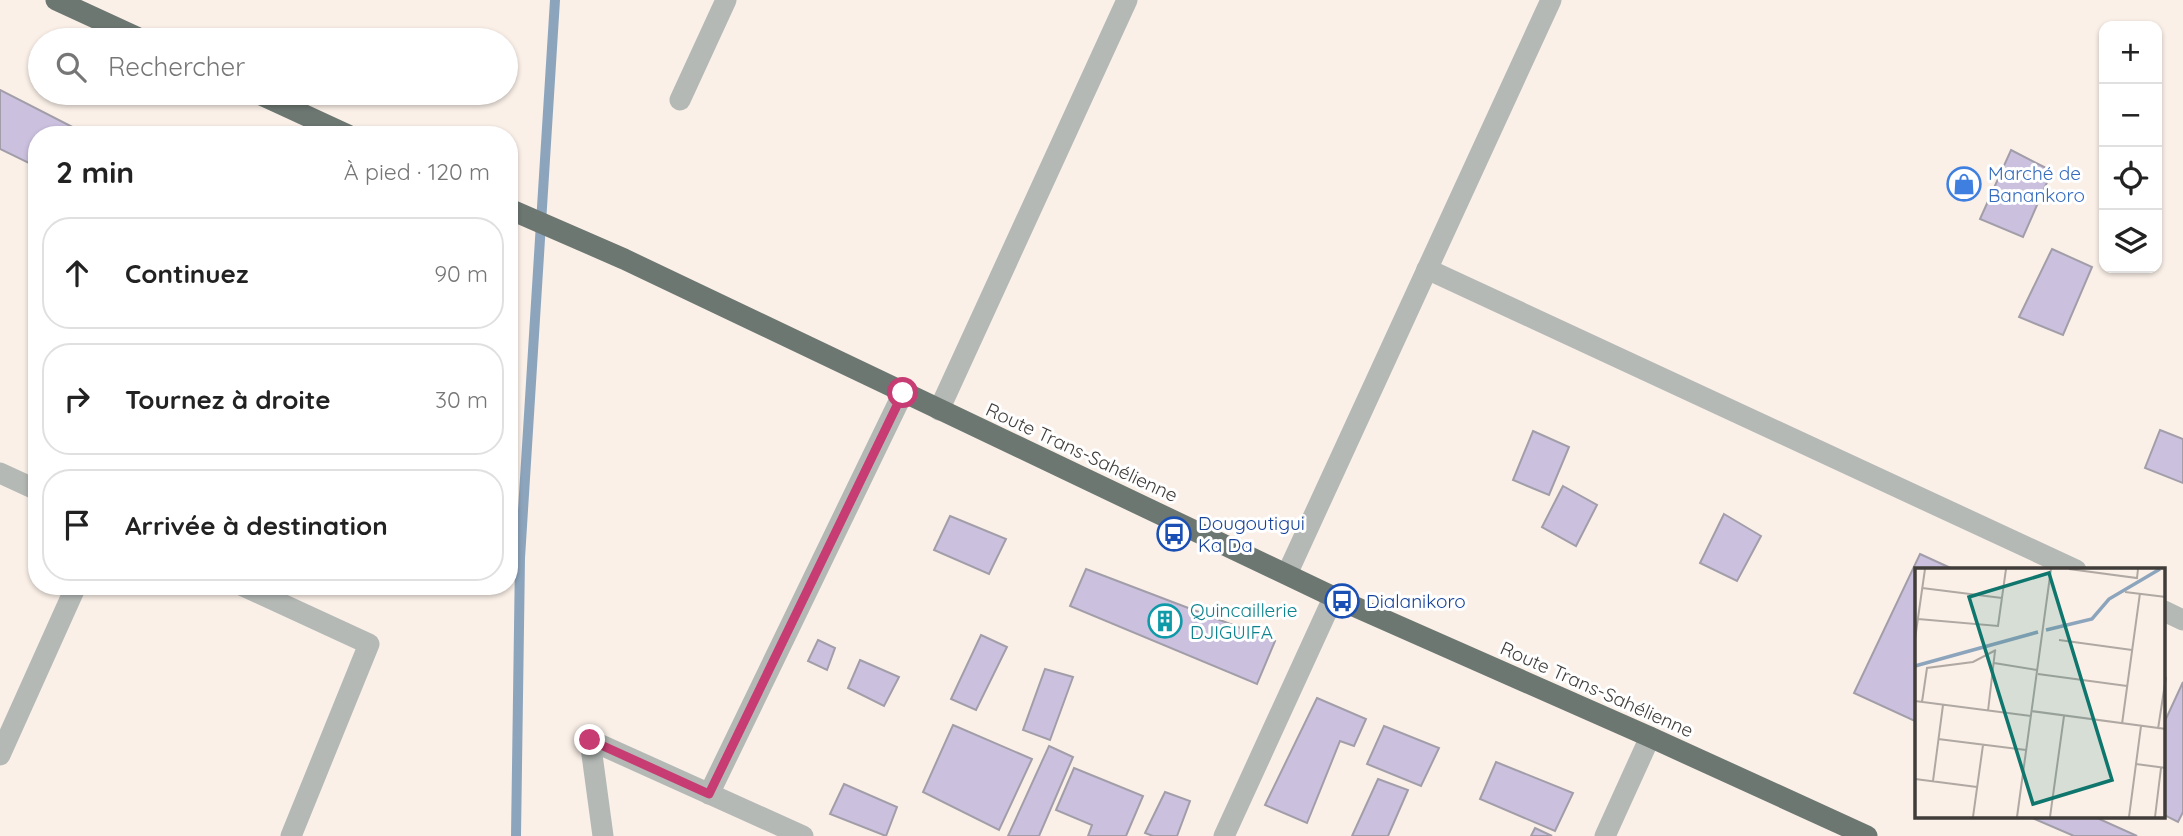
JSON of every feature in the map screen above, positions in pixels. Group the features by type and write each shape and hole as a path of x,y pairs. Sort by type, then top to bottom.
{"highway":[{"path":"56,0 117,28"},
{"path":"283,105 328,126"},
{"name":"Route Trans-Sahélienne","path":"518,213 624,259 1334,596 1867,836"}],"street":[{"path":"680,100 726,0"},
{"path":"939,410 1127,0"},
{"path":"1287,574 1550,0"},
{"path":"1427,269 2072,568"},
{"path":"709,794 903,393"},
{"path":"0,473 28,486"},
{"path":"0,755 72,595"},
{"path":"263,595 369,644 291,836"},
{"path":"1224,836 1334,596"},
{"path":"2166,612 2183,620"},
{"path":"1605,836 1650,737"},
{"path":"603,836 590,740 803,836"}],"building":[{"path":"0,90 70,126 28,126 28,163 0,149"},
{"path":"2011,150 2052,171 2023,237 1980,219"},
{"path":"2052,249 2092,267 2063,335 2019,317"},
{"path":"2160,430 2183,439 2183,483 2145,468"},
{"path":"1533,431 1569,447 1549,495 1513,480"},
{"path":"1563,486 1597,505 1576,546 1542,527"},
{"path":"1724,514 1761,536 1737,581 1700,563"},
{"path":"950,516 1006,539 989,574 934,550"},
{"path":"1920,554 1951,568 1915,568 1915,721 1854,693"},
{"name":"Quincaillerie DJIGUIFA","path":"1086,569 1275,641 1257,684 1070,606"},
{"path":"981,635 1007,647 976,710 951,699"},
{"path":"818,640 835,648 827,670 808,661"},
{"path":"860,660 899,677 884,706 848,688"},
{"path":"1045,669 1073,677 1050,740 1023,730"},
{"path":"2183,682 2183,812 2178,822 2166,816 2166,719"},
{"path":"1317,698 1366,719 1354,746 1340,741 1307,823 1265,805"},
{"path":"953,725 1032,759 999,830 923,792"},
{"path":"1384,726 1439,748 1421,786 1367,764"},
{"path":"1049,746 1073,757 1039,836 1008,836"},
{"path":"1496,762 1573,793 1555,831 1480,799"},
{"path":"1074,768 1143,796 1126,836 1088,836 1092,825 1056,810"},
{"path":"1378,779 1408,790 1388,836 1352,836"},
{"path":"844,784 897,807 886,836 830,814"},
{"path":"1165,792 1190,801 1177,836 1153,836 1145,833"},
{"path":"2032,818 2097,818 2137,836 2074,836"},
{"path":"1535,828 1552,836 1531,836"}],"waterway":[{"path":"516,836 520,558 555,0"}],"place":[{"name":"Marché de Banankoro","path":"1964,184"},
{"name":"Dougoutigui Ka Da","path":"1174,534"},
{"name":"Dialanikoro","path":"1342,601"},
{"name":"Quincaillerie DJIGUIFA","path":"1165,621"}],"route":[{"path":"590,740 709,794 903,393"}]}
